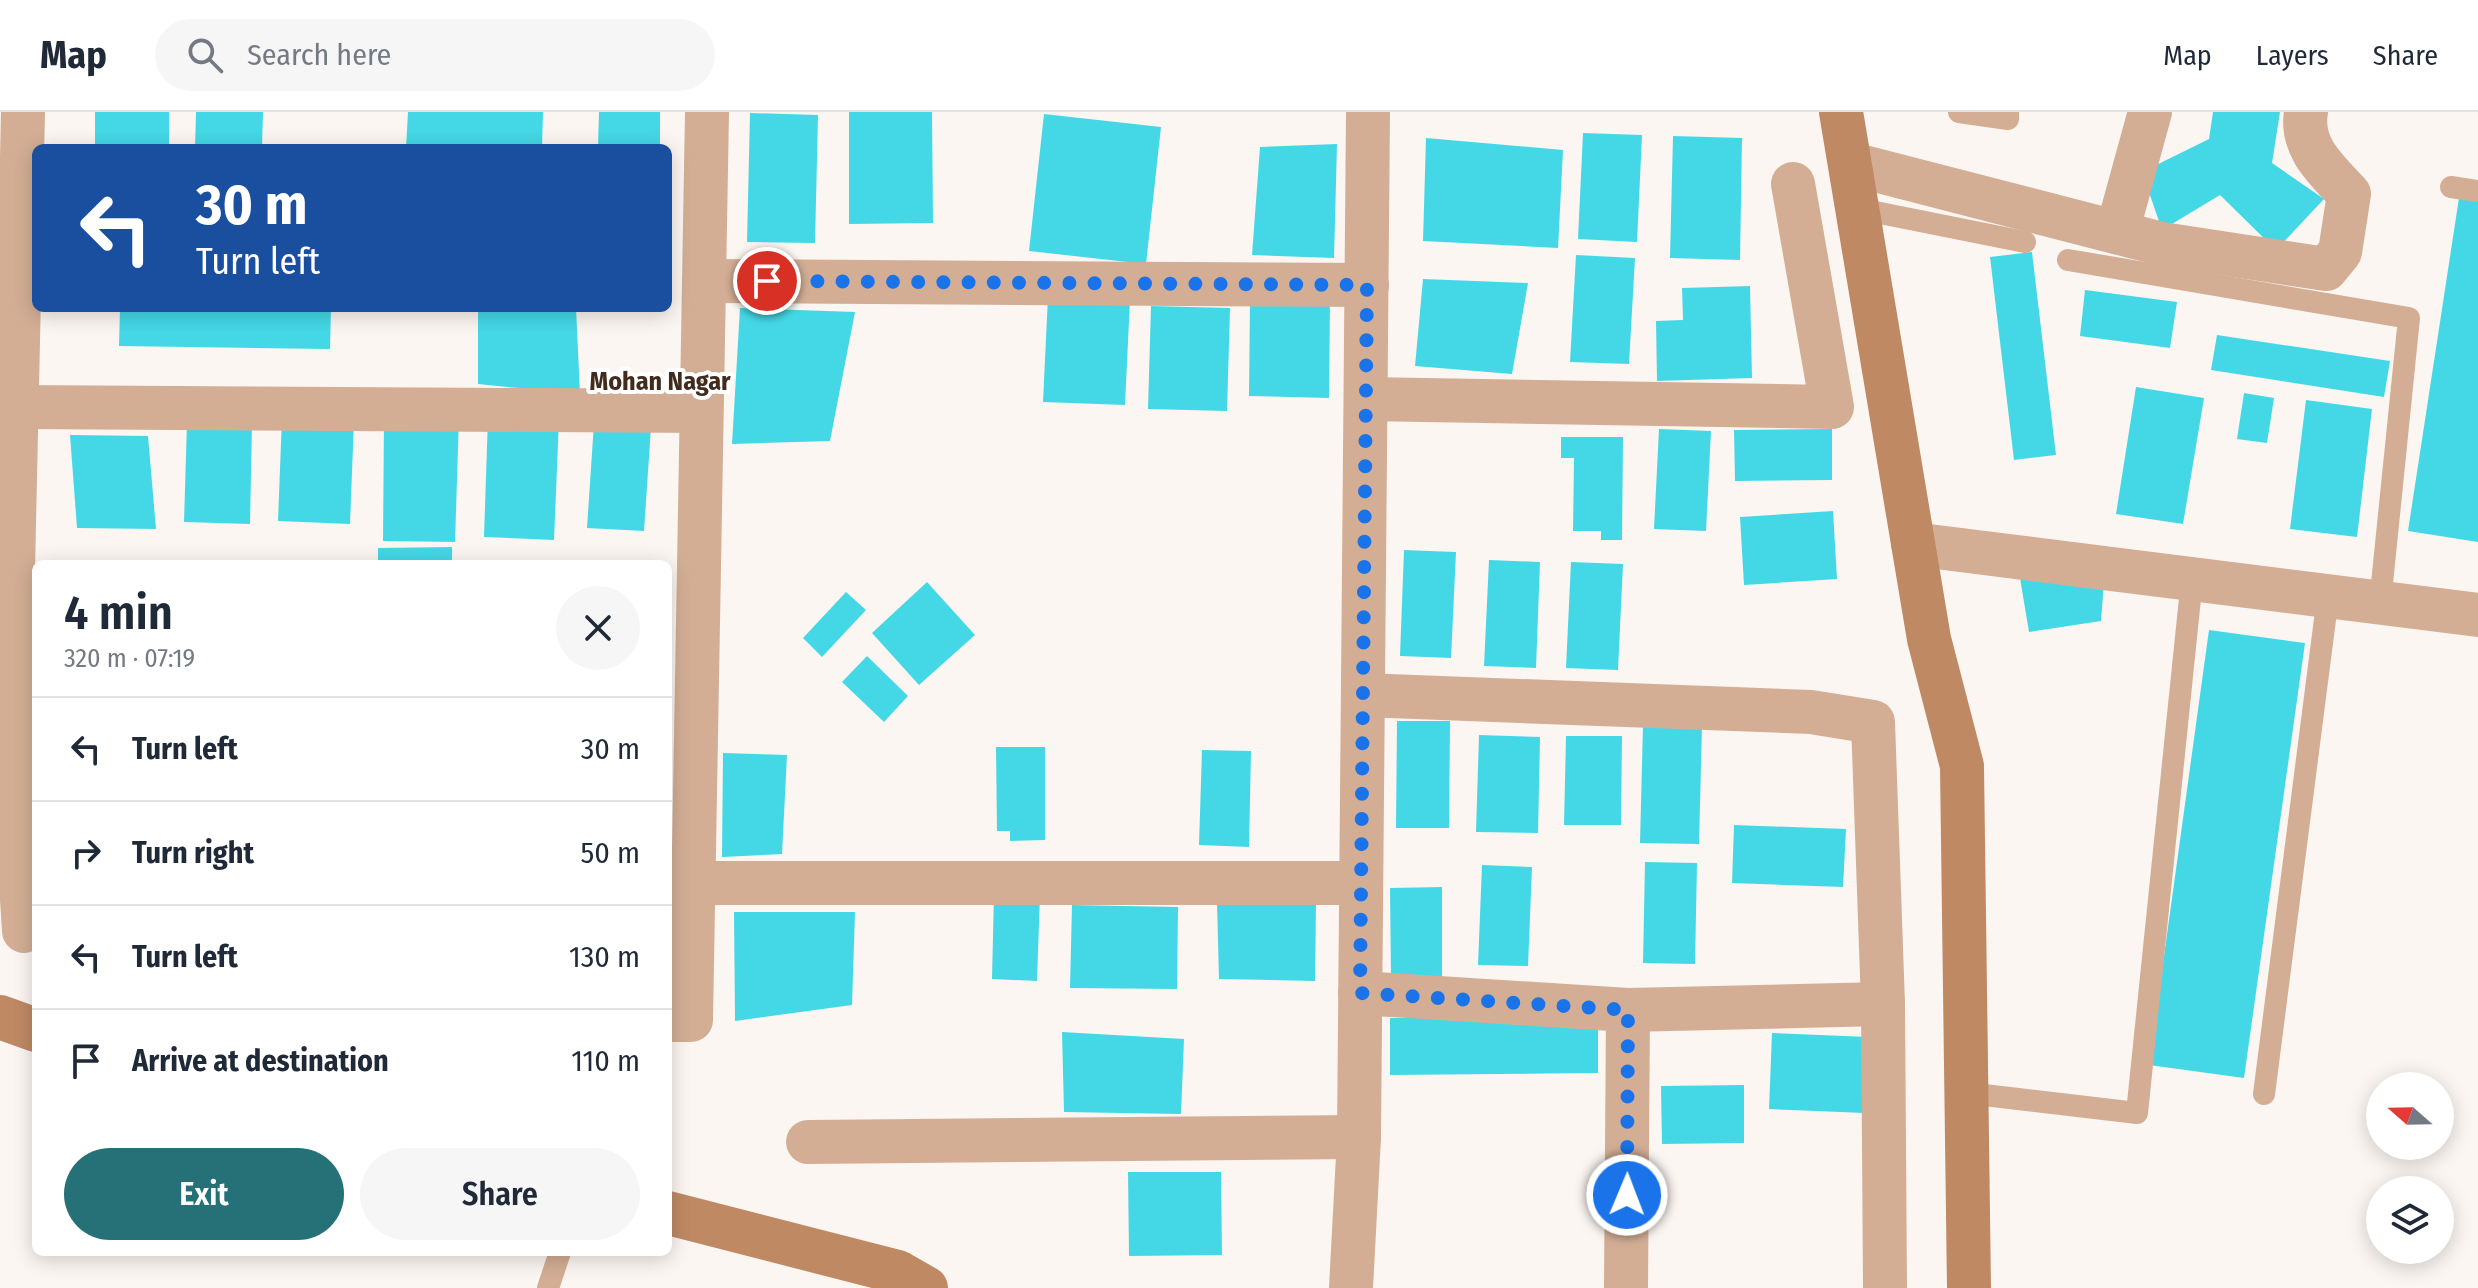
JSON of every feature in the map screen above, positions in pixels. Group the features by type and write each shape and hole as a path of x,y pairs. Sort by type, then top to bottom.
{"street":[{"path":"23,112 9,334 16,407 6,611 23,707 24,931"},
{"path":"672,1020 691,1020 694,883 682,718 701,411 707,112"},
{"path":"1351,1288 1359,1137 1368,112"},
{"path":"1841,112 1860,209 1929,639 1962,766 1969,1288"},
{"path":"2117,232 2150,112"},
{"path":"1852,164 2162,244 2326,269 2340,252 2349,194 2312,154 2304,124 2306,112"},
{"path":"1366,399 1832,407 1793,184"},
{"path":"704,281 1367,285"},
{"path":"16,407 701,411"},
{"path":"1913,544 2478,615"},
{"path":"1363,695 1811,712 1873,722 1883,1004 1885,1288"},
{"path":"694,883 1361,883"},
{"path":"1360,993 1628,1010 1883,1004"},
{"path":"1626,1288 1628,1010"},
{"path":"0,1017 32,1029"},
{"path":"808,1142 1359,1137"},
{"path":"672,1214 898,1272 926,1288"}],"lane":[{"path":"1959,112 2008,119 2008,112"},
{"path":"2451,187 2478,191"},
{"path":"1860,209 2025,242"},
{"path":"2068,260 2409,318 2380,603"},
{"path":"1967,1093 2137,1113 2192,579"},
{"path":"2264,1094 2328,596"},
{"path":"548,1288 559,1256"}],"building":[{"path":"95,112 169,112 169,144 95,144"},
{"path":"196,112 263,112 262,144 195,144"},
{"path":"408,112 543,112 542,144 406,144"},
{"path":"599,112 660,112 660,144 598,144"},
{"path":"849,112 932,112 933,223 849,224"},
{"path":"2213,112 2280,112 2272,163 2324,199 2276,250 2220,195 2162,230 2142,172 2209,139"},
{"path":"750,113 818,115 815,243 747,242"},
{"path":"1044,114 1161,127 1146,264 1029,251"},
{"path":"1583,133 1642,135 1637,242 1578,239"},
{"path":"1673,136 1742,138 1740,260 1670,258"},
{"path":"1426,138 1563,150 1558,248 1423,241"},
{"path":"1337,144 1334,258 1252,255 1260,147"},
{"path":"2459,198 2478,201 2478,542 2408,531"},
{"path":"2032,252 2056,455 2014,460 1990,257"},
{"path":"1576,255 1635,258 1629,364 1570,362"},
{"path":"1423,279 1528,283 1512,374 1415,366"},
{"path":"1750,286 1752,378 1657,381 1656,321 1683,320 1682,288"},
{"path":"2085,290 2177,302 2170,348 2080,336"},
{"path":"1048,296 1130,299 1125,405 1043,402"},
{"path":"1250,299 1330,299 1329,398 1249,396"},
{"path":"1151,306 1230,308 1227,411 1148,409"},
{"path":"740,308 855,312 830,441 732,444"},
{"path":"120,312 331,312 330,349 119,346"},
{"path":"478,312 576,312 580,394 478,384"},
{"path":"2217,335 2390,361 2384,397 2211,370"},
{"path":"2136,387 2204,398 2183,524 2116,514"},
{"path":"2244,393 2274,398 2267,443 2237,439"},
{"path":"2306,400 2372,409 2357,537 2290,529"},
{"path":"459,416 455,542 383,541 384,418"},
{"path":"282,417 354,420 350,524 278,521"},
{"path":"488,417 559,419 554,540 484,537"},
{"path":"187,422 252,424 250,524 184,522"},
{"path":"594,423 651,427 644,531 587,528"},
{"path":"1659,429 1711,431 1706,531 1654,529"},
{"path":"1832,429 1832,480 1735,481 1734,430"},
{"path":"70,435 148,436 156,529 77,528"},
{"path":"1561,437 1623,437 1622,540 1601,540 1601,531 1573,531 1574,458 1561,458"},
{"path":"1833,511 1837,579 1744,585 1740,517"},
{"path":"452,547 452,560 378,560 378,548"},
{"path":"1404,550 1456,552 1451,658 1400,656"},
{"path":"1489,560 1540,562 1536,668 1484,666"},
{"path":"1571,562 1623,564 1618,670 1566,668"},
{"path":"2018,566 2104,582 2101,621 2029,632"},
{"path":"927,582 975,635 919,685 872,633"},
{"path":"846,592 866,610 822,657 803,638"},
{"path":"2209,630 2305,643 2244,1078 2149,1065"},
{"path":"867,656 908,696 884,722 842,682"},
{"path":"1397,721 1450,721 1449,828 1396,828"},
{"path":"1643,725 1702,726 1699,844 1640,843"},
{"path":"1479,735 1540,737 1538,833 1476,832"},
{"path":"1566,736 1622,736 1621,825 1564,825"},
{"path":"996,747 1045,747 1045,840 1010,841 1010,831 997,831"},
{"path":"1202,750 1251,751 1249,847 1199,845"},
{"path":"723,753 787,755 782,854 722,857"},
{"path":"1734,825 1846,829 1843,887 1732,883"},
{"path":"1645,862 1697,863 1695,964 1643,963"},
{"path":"1482,865 1532,867 1528,966 1478,965"},
{"path":"1442,887 1442,979 1391,979 1390,888"},
{"path":"994,893 1040,894 1037,981 992,979"},
{"path":"1217,903 1316,904 1315,981 1219,979"},
{"path":"1072,905 1178,907 1177,989 1070,988"},
{"path":"734,912 855,912 852,1005 735,1021"},
{"path":"1598,1016 1598,1073 1390,1075 1390,1018"},
{"path":"1062,1032 1184,1039 1181,1114 1064,1112"},
{"path":"1772,1033 1868,1037 1865,1113 1769,1109"},
{"path":"1744,1085 1744,1143 1662,1144 1661,1086"},
{"path":"1128,1172 1221,1172 1222,1255 1129,1256"}],"district":[{"name":"Mohan Nagar","path":"660,381"}],"route":[{"path":"767,281 1367,285 1360,993 1628,1010 1627,1195"}]}
